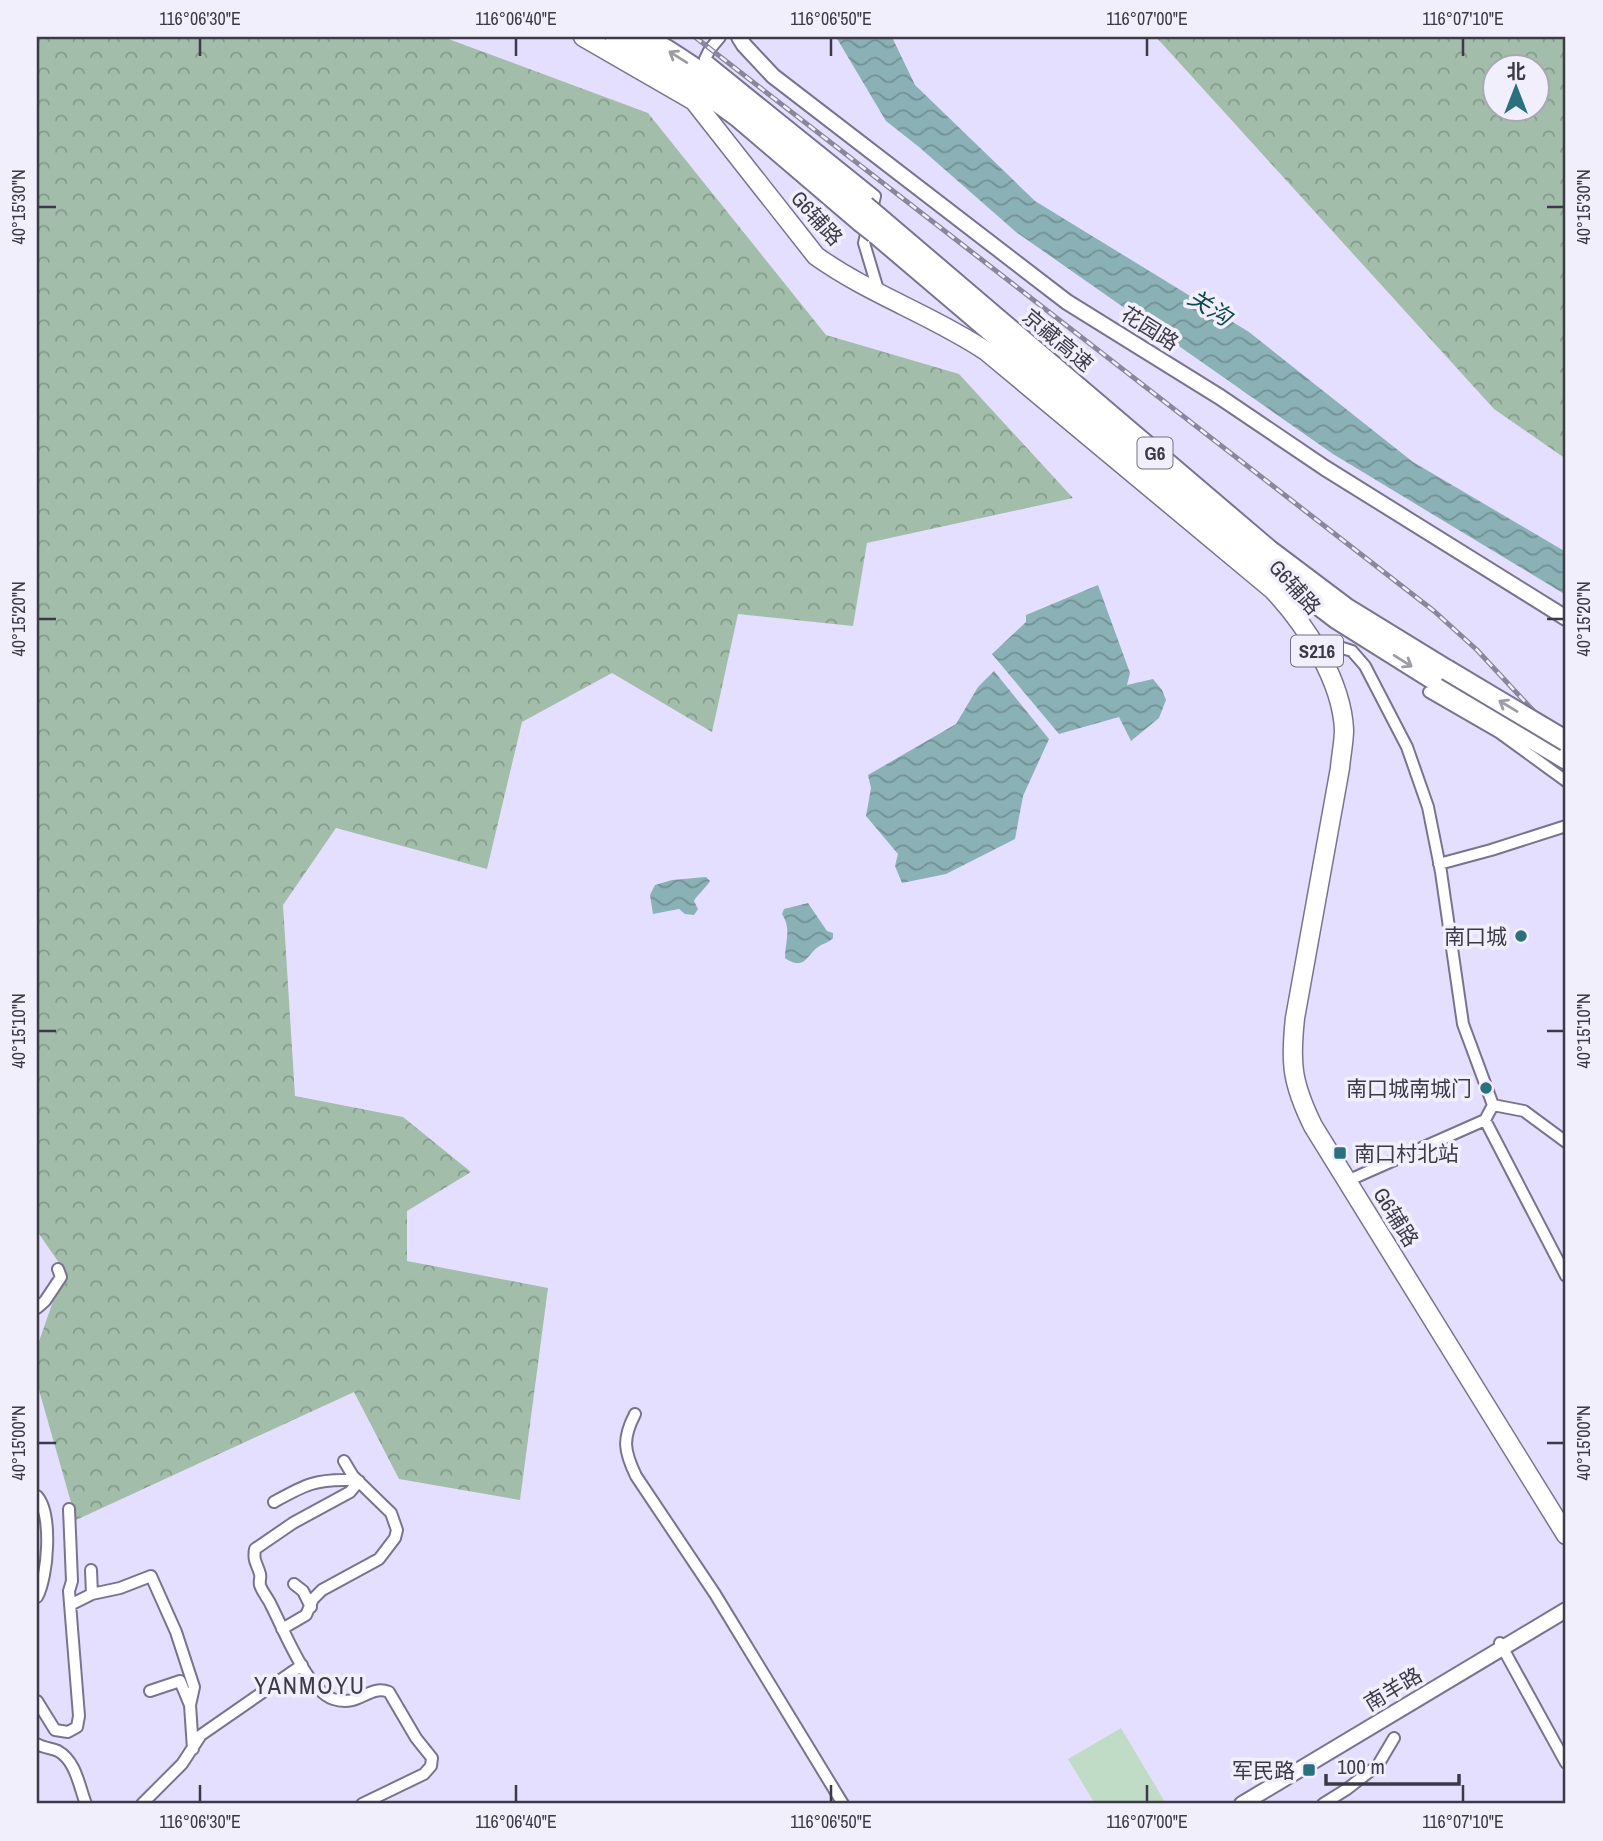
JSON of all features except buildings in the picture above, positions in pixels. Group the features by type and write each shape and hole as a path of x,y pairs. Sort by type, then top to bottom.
{"highway":[{"path":"614,37 693,84 870,219"},
{"name":"京藏高速","path":"645,37 700,71 748,106 870,219 1269,550 1439,682"},
{"name":"G6","path":"1439,682 1566,741"},
{"name":"G6","path":"1439,682 1566,759"}],"main road":[{"name":"G6辅路","path":"583,37 694,101 816,256 836,271 960,333 1010,369 1273,590 1292,610 1314,644 1335,692 1343,730 1340,768 1295,1018 1292,1067 1302,1103 1347,1181 1566,1535"}],"street":[{"path":"720,37 705,59 875,196 864,243 879,293"},
{"name":"花园路","path":"739,37 773,76 1067,302 1220,397 1325,468 1566,618"},
{"path":"1314,644 1334,645 1352,651 1366,666 1407,747 1428,807 1440,864 1463,1024 1493,1105 1485,1121 1347,1181"},
{"path":"1439,682 1500,733 1566,781"},
{"path":"1440,864 1566,826"},
{"path":"1493,1105 1524,1111 1566,1142"},
{"path":"1485,1121 1566,1276"},
{"path":"37,1308 61,1277 58,1269"},
{"path":"635,1414 626,1432 626,1456 636,1476 715,1594 843,1804"},
{"path":"282,1629 306,1615 313,1599 322,1590 379,1559 395,1538 397,1530 391,1513 356,1478 344,1461"},
{"path":"274,1502 310,1483 356,1478"},
{"path":"356,1478 350,1492 293,1523 254,1549 254,1565 260,1573 260,1585 282,1629 317,1688 332,1699 357,1701 373,1690 389,1692 416,1738 432,1758 431,1766 424,1774 362,1804"},
{"path":"37,1496 44,1512 47,1536 46,1568 37,1597"},
{"path":"37,1701 55,1730 68,1732 77,1727 79,1716 69,1591 72,1581 69,1509"},
{"path":"91,1570 92,1594"},
{"path":"70,1605 92,1594 120,1588 151,1576 176,1632 194,1687 190,1705 192,1749"},
{"path":"294,1584 303,1591 311,1608"},
{"name":"南羊路","path":"1242,1804 1258,1800 1501,1646 1566,1609"},
{"path":"1501,1646 1566,1763"},
{"path":"142,1804 182,1764 201,1735 302,1665"},
{"path":"150,1691 180,1681 190,1705"},
{"path":"1323,1804 1378,1765 1394,1738"},
{"path":"37,1744 43,1748 54,1749 71,1762 86,1804"}],"shaded area":[{"path":"1121,1728 1165,1802 1095,1804 1068,1759"}],"green space":[{"path":"37,37 443,37 648,113 826,335 959,374 1073,498 867,543 853,626 738,614 712,732 612,673 522,722 487,869 336,828 283,905 295,1096 403,1117 471,1172 407,1211 407,1261 548,1288 520,1500 399,1479 354,1392 76,1520 37,1383 37,1347 64,1270 37,1231"},
{"path":"1156,37 1566,37 1566,459 1494,409"}],"water":[{"path":"836,37 892,37 915,85 1035,201 1249,332 1413,462 1566,552 1566,595 1333,454 1016,232 886,121"},
{"path":"1098,585 1130,673 1127,685 1153,679 1166,700 1159,718 1131,741 1119,717 1059,734 992,654 1026,622 1026,615"},
{"path":"994,671 1049,739 1023,796 1015,839 946,874 902,883 895,866 898,854 866,816 871,788 868,775 956,724 978,687"},
{"path":"706,877 710,881 694,901 698,909 694,915 685,914 679,909 653,914 650,895 655,885 672,880"},
{"path":"808,903 827,931 833,933 833,938 814,950 801,963 792,962 785,958 787,930 782,914 784,909"}],"railway":[{"path":"695,37 1434,611 1477,650 1566,746"}],"place":[{"name":"南口城","path":"1521,936"},
{"name":"南口城南城门","path":"1486,1088"},
{"name":"南口村北站","path":"1340,1153"},
{"name":"军民路","path":"1309,1770"}],"district":[{"name":"YANMOYU","path":"310,1685"}],"water label":[{"name":"关沟","path":"1210,307"}]}
